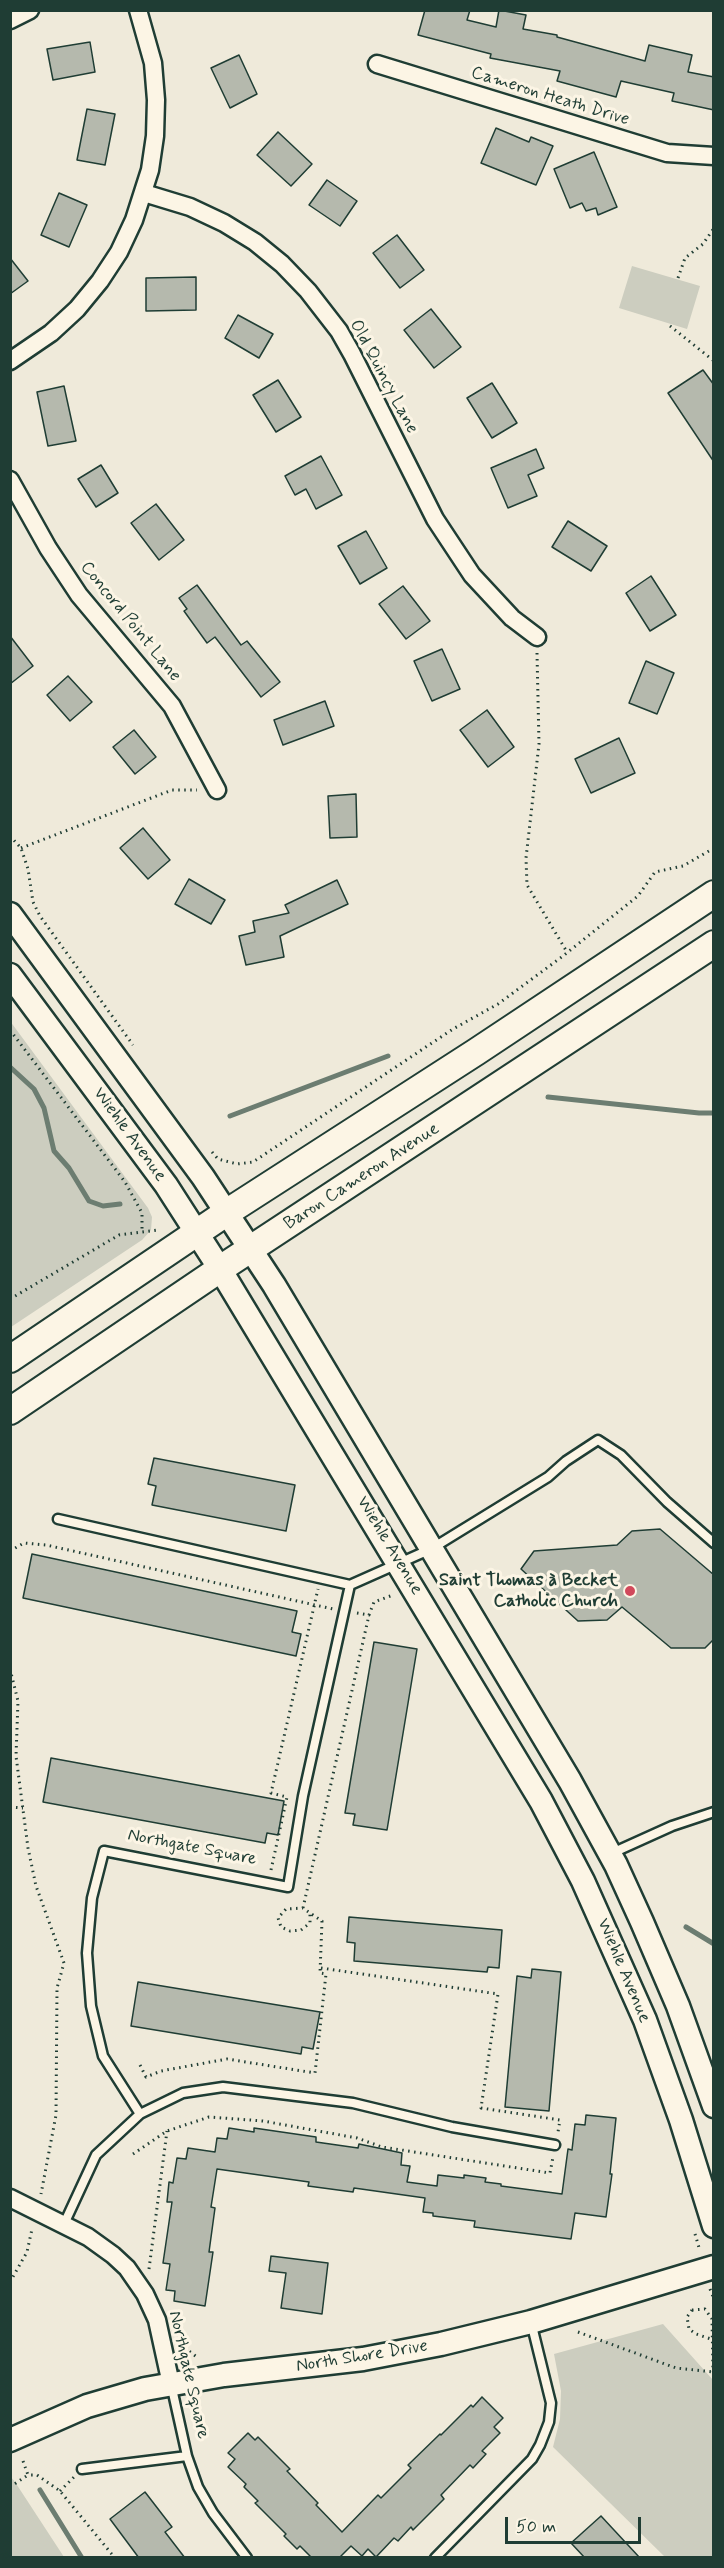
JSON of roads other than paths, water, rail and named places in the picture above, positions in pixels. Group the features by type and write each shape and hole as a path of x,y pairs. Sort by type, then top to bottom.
{"main road":[{"path":"10,1359 226,1213 476,1052 714,894"},
{"name":"Wiehle Avenue","path":"10,914 203,1177 251,1250 570,1781 610,1854 667,1979 714,2106"},
{"name":"Baron Cameron Avenue","path":"10,1411 220,1269 714,944"},
{"name":"Wiehle Avenue","path":"10,975 166,1185 197,1233 400,1564 541,1801 583,1881 645,2020 681,2120 704,2228"},
{"name":"North Shore Drive","path":"10,2440 87,2406 171,2384 224,2375 363,2359 441,2344 531,2322 709,2268"}],"street":[{"path":"10,20 30,10"},
{"path":"10,362 51,333 77,309 100,281 119,252 144,193 155,136 156,100 153,63 138,10"},
{"name":"Cameron Heath Drive","path":"377,64 667,153 714,156"},
{"name":"Old Quincy Lane","path":"144,193 190,207 224,223 255,242 282,264 308,291 339,331 435,519 472,575 505,611 537,637"},
{"name":"Concord Point Lane","path":"10,480 48,548 80,595 172,706 217,790"},
{"name":"Northgate Square","path":"10,2198 64,2224 113,2255 138,2284 159,2325 171,2384"}],"lane":[{"path":"58,1519 350,1586 430,1549 548,1477 573,1456 598,1440 621,1455 667,1502 714,1543"},
{"name":"Northgate Square","path":"140,2114 103,2056 91,2006 87,1953 92,1898 104,1851 288,1887 303,1796 350,1586"},
{"path":"610,1854 672,1826 714,1812"},
{"path":"64,2224 96,2155 140,2114 183,2093 223,2087 353,2103 452,2127 555,2145"},
{"path":"435,2558 532,2459 549,2421 551,2403 547,2377 531,2322"},
{"name":"Northgate Square","path":"171,2384 187,2456 198,2487 208,2506 247,2558"},
{"path":"82,2469 187,2456"}],"waterway":[{"path":"230,1116 388,1056"},
{"path":"10,1067 34,1089 44,1108 54,1151 69,1168 89,1201 103,1206 120,1204"},
{"path":"548,1097 714,1113"},
{"path":"686,1927 714,1944"},
{"path":"40,2490 82,2558"}],"place":[{"name":"Saint Thomas à Becket Catholic Church","path":"630,1591"}]}
